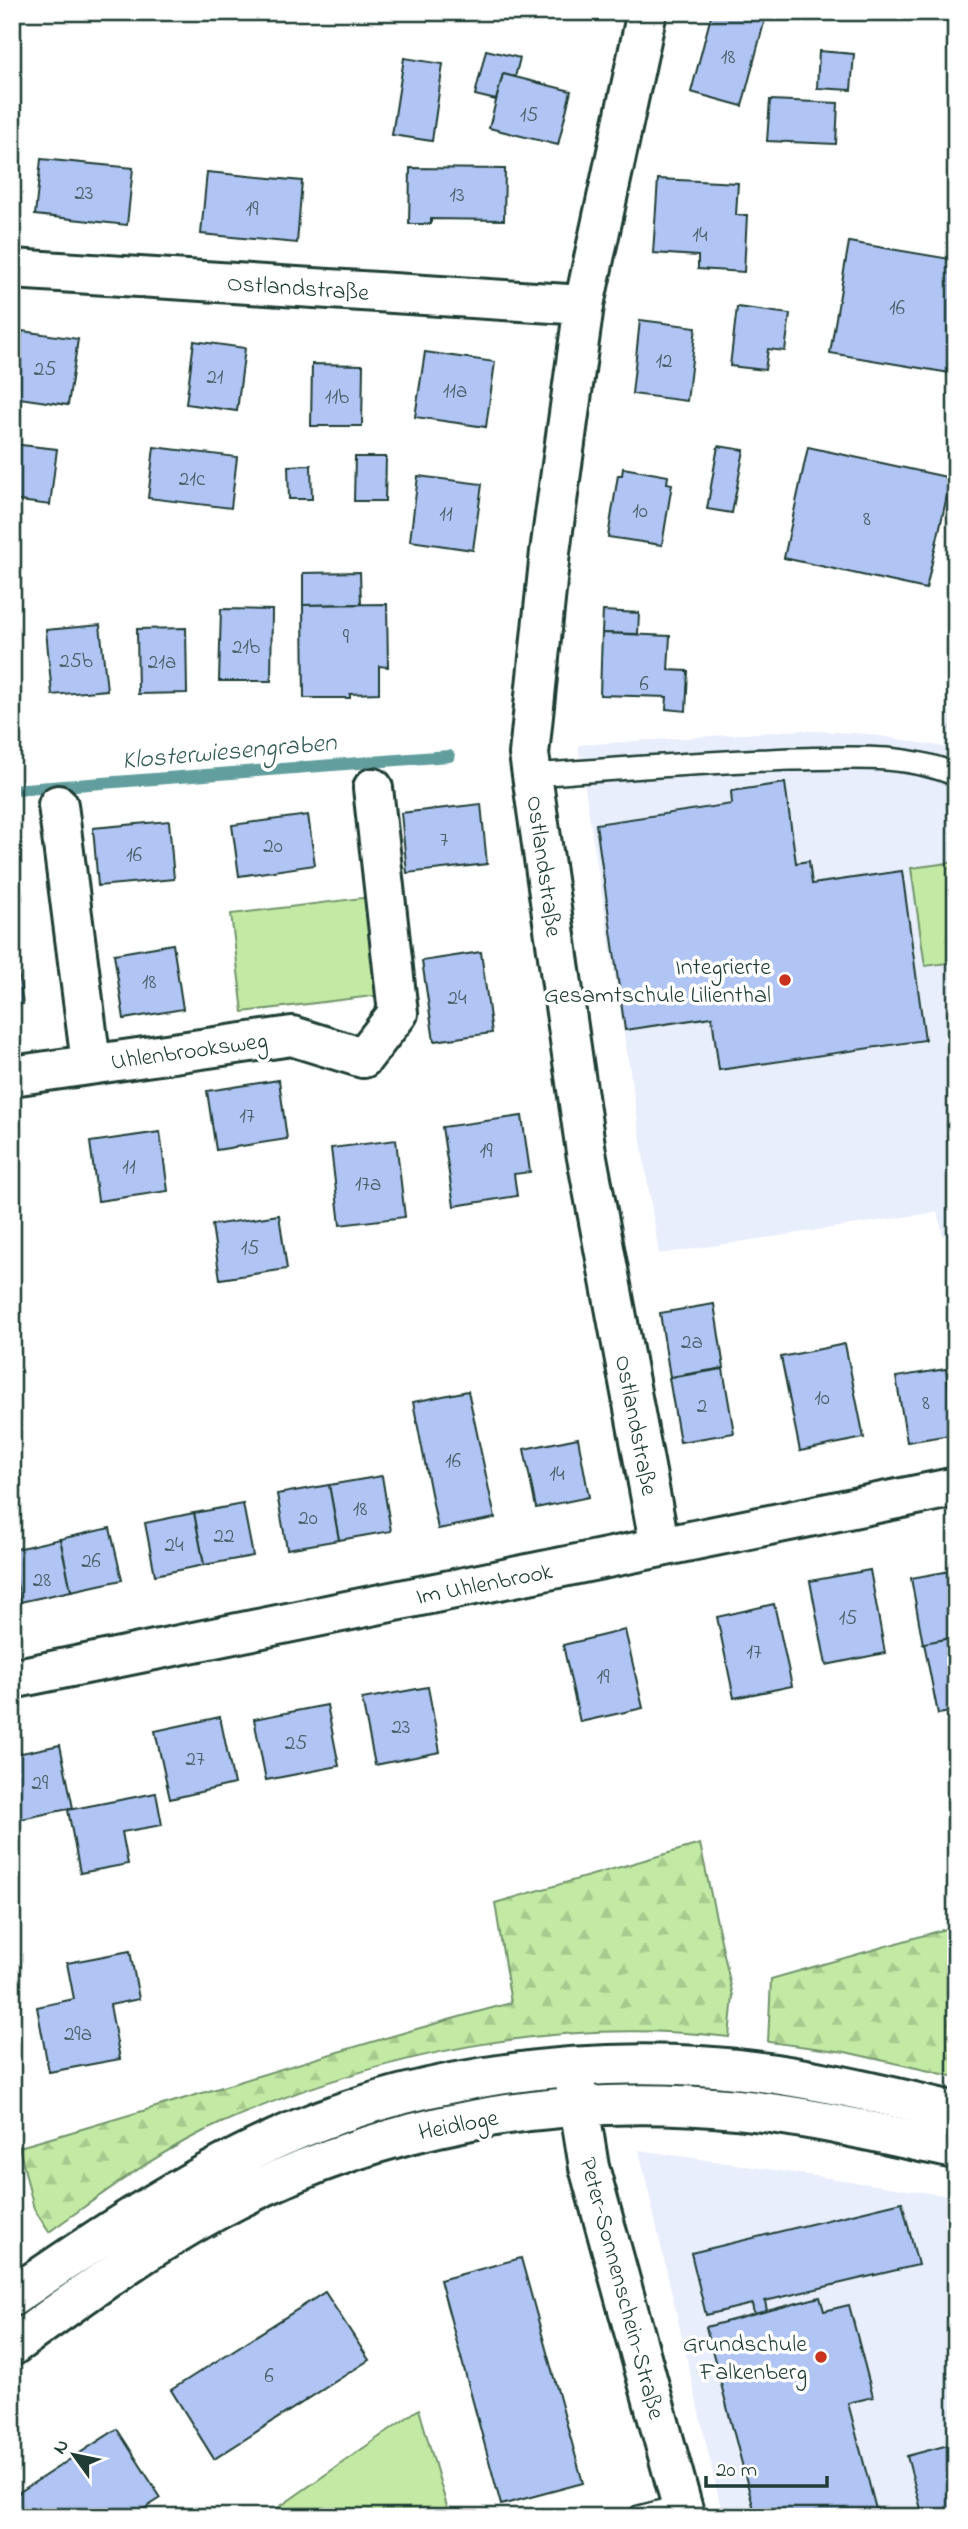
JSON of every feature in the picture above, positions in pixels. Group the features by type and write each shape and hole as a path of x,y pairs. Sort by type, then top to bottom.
{"street":[{"name":"Ostlandstraße","path":"647,12 584,305 550,552 529,754 586,1152 660,1548"},
{"name":"Ostlandstraße","path":"12,269 584,305"},
{"name":"Uhlenbrooksweg","path":"12,1076 292,1036 363,1058 398,1013 373,788"},
{"path":"58,805 91,1063"},
{"name":"Im Uhlenbrook","path":"12,1679 956,1487"},
{"name":"Heidloge","path":"12,2346 104,2279 163,2241 267,2185 380,2141 484,2118 643,2065 703,2067 832,2085 956,2112"},
{"name":"Heidloge","path":"12,2297 153,2203 278,2138 369,2105 500,2077 739,2109 956,2149"},
{"name":"Peter-Sonnenschein-Straße","path":"576,2087 589,2167 683,2511"}],"lane":[{"path":"532,775 733,761 841,758 929,763 956,775"},
{"name":"Peter-Sonnenschein-Straße","path":"639,2517 683,2511"}],"shaded area":[{"name":"Integrierte Gesamtschule Lilienthal","path":"956,677 956,1232 943,1235 937,1212 659,1254 578,745 800,730 868,734 944,747"},
{"name":"Grundschule Falkenberg","path":"639,2150 956,2197 956,2517 723,2517"}],"green space":[{"path":"956,862 956,962 925,966 911,868"},
{"path":"370,897 381,995 243,1012 231,914"},
{"path":"700,1844 733,1996 729,2037 664,2032 598,2032 468,2046 404,2060 279,2099 196,2135 131,2174 49,2232 34,2209 19,2147 511,2003 495,1903"},
{"path":"956,1926 956,2077 845,2052 768,2042 771,1979"},
{"path":"419,2409 450,2517 265,2517"}],"building":[{"path":"712,12 740,12 765,19 742,106 691,92"},
{"path":"486,50 520,58 515,77 503,74 496,100 475,95"},
{"path":"819,51 854,54 851,90 817,88"},
{"path":"404,58 443,64 432,141 392,135"},
{"path":"503,74 571,91 558,145 489,128"},
{"path":"770,100 838,103 836,144 767,141"},
{"path":"41,159 133,168 127,225 35,215"},
{"path":"410,168 505,169 504,220 431,219 431,224 409,224"},
{"path":"207,172 302,181 297,243 201,234"},
{"path":"658,179 738,183 736,215 747,215 744,272 698,269 698,256 653,253"},
{"path":"849,242 956,260 956,374 830,353"},
{"path":"737,307 790,314 785,351 768,349 765,370 730,366"},
{"path":"640,320 696,327 687,401 632,394"},
{"path":"22,331 78,339 68,405 12,397"},
{"path":"194,341 245,348 237,411 186,404"},
{"path":"425,352 495,362 486,427 415,417"},
{"path":"312,364 363,365 362,426 311,426"},
{"path":"12,444 57,449 50,505 12,500"},
{"path":"718,446 744,450 732,513 707,509"},
{"path":"154,447 237,457 231,508 148,498"},
{"path":"808,447 951,478 926,589 784,558"},
{"path":"355,457 386,457 385,501 354,501"},
{"path":"311,465 312,499 289,499 288,466"},
{"path":"623,468 668,476 667,483 672,484 662,545 608,537 618,475 622,475"},
{"path":"418,476 482,484 473,550 410,541"},
{"path":"360,572 361,604 303,605 303,573"},
{"path":"387,604 388,667 379,666 379,693 350,694 350,698 304,698 303,605"},
{"path":"221,609 272,610 271,681 219,681"},
{"path":"603,611 639,613 638,634 602,633"},
{"path":"12,623 19,694 12,694"},
{"path":"100,625 107,690 52,695 46,630"},
{"path":"186,628 187,693 138,694 137,629"},
{"path":"602,633 670,636 668,670 688,671 686,711 666,709 667,697 600,695"},
{"path":"785,783 796,863 809,861 812,884 902,871 925,1040 719,1070 712,1017 625,1030 596,824 732,804 731,791"},
{"path":"481,804 487,864 407,873 401,813"},
{"path":"308,815 315,865 239,876 232,825"},
{"path":"169,821 174,879 98,886 93,828"},
{"path":"16,843 22,899 12,900 12,844"},
{"path":"173,944 183,1009 124,1019 114,954"},
{"path":"15,951 23,1004 12,1005 12,952"},
{"path":"481,952 492,1033 434,1041 422,961"},
{"path":"279,1080 287,1139 216,1150 207,1091"},
{"path":"522,1116 530,1172 514,1174 517,1196 454,1206 442,1127"},
{"path":"160,1132 168,1191 98,1201 90,1142"},
{"path":"396,1140 405,1217 340,1225 331,1148"},
{"path":"279,1215 287,1269 220,1279 212,1225"},
{"path":"714,1304 724,1368 670,1377 660,1313"},
{"path":"845,1344 864,1438 800,1451 781,1357"},
{"path":"723,1369 734,1433 680,1442 669,1378"},
{"path":"946,1369 956,1434 907,1442 896,1377"},
{"path":"468,1391 495,1518 438,1529 413,1402"},
{"path":"578,1438 589,1497 536,1508 524,1449"},
{"path":"382,1476 391,1531 339,1540 329,1485"},
{"path":"329,1485 339,1540 287,1549 277,1494"},
{"path":"243,1504 253,1556 204,1565 194,1513"},
{"path":"194,1513 204,1565 155,1575 145,1523"},
{"path":"110,1528 122,1580 71,1591 60,1539"},
{"path":"60,1539 71,1591 20,1602 12,1550"},
{"path":"870,1570 885,1653 826,1665 810,1581"},
{"path":"956,1570 956,1637 923,1644 911,1578"},
{"path":"774,1604 792,1686 734,1698 717,1617"},
{"path":"625,1630 643,1708 580,1722 563,1645"},
{"path":"956,1637 956,1711 938,1714 924,1643"},
{"path":"428,1687 440,1752 375,1765 362,1699"},
{"path":"327,1705 339,1766 266,1780 254,1719"},
{"path":"220,1717 234,1784 170,1799 155,1731"},
{"path":"60,1745 73,1808 12,1821 12,1755"},
{"path":"156,1793 162,1825 122,1832 128,1864 80,1873 68,1810"},
{"path":"130,1951 139,1999 110,2005 120,2059 49,2072 37,2007 74,1999 67,1963"},
{"path":"902,2202 918,2265 765,2301 767,2311 754,2314 752,2304 706,2315 691,2253"},
{"path":"521,2258 583,2483 501,2505 440,2280"},
{"path":"325,2292 369,2360 214,2459 171,2390"},
{"path":"820,2297 824,2311 849,2305 873,2397 848,2403 878,2517 756,2517 706,2327"},
{"path":"117,2429 161,2498 131,2517 12,2517 12,2497"},
{"path":"956,2443 956,2517 923,2517 907,2456"}],"waterway":[{"name":"Klosterwiesengraben","path":"12,790 449,756"}],"place":[{"name":"Integrierte Gesamtschule Lilienthal","path":"785,980"},
{"name":"Grundschule Falkenberg","path":"821,2357"}]}
